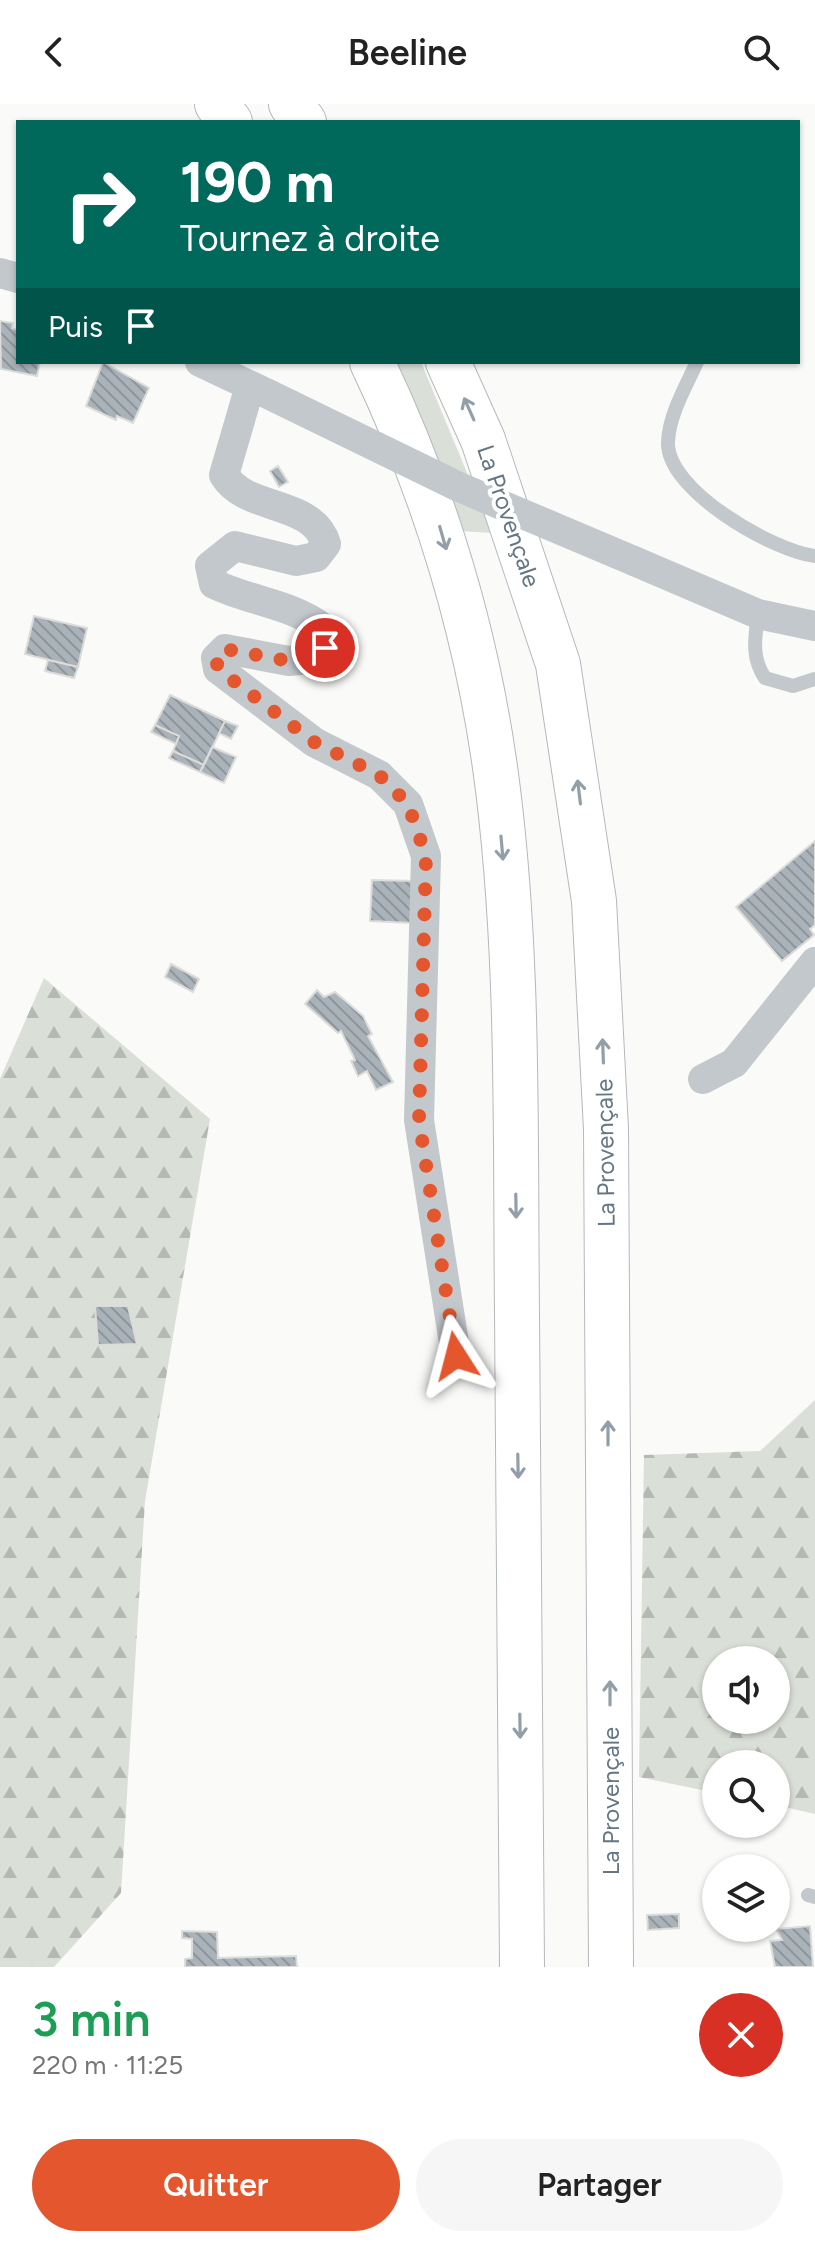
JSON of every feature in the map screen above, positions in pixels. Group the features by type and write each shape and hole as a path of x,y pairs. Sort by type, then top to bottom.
{"highway":[{"path":"373,364 436,512 476,660 495,768 505,874 515,1128 522,1967"},
{"name":"La Provençale","path":"449,364 483,440 558,664 594,901 606,1129 611,1967"}],"street":[{"path":"204,364 459,487 758,614 815,626"},
{"path":"259,390 224,475 231,487 309,519 322,531 326,544 316,557 296,561 235,546 210,566 214,584 240,596 308,616 323,628 325,648 319,658 289,661 225,649 216,658 218,669 314,742 379,775 408,804 426,856 419,1120 456,1356"},
{"path":"703,1079 734,1063 815,962"}],"lane":[{"path":"696,364 676,408 667,444 676,474 734,522 801,554 815,556"},
{"path":"758,614 755,659 765,678 793,686 815,679"}],"green space":[{"path":"395,364 422,364 492,533 459,531"},
{"path":"44,978 210,1119 145,1501 121,1893 54,1967 0,1967 0,1079"},
{"path":"815,1400 815,1814 790,1808 790,1750 702,1750 702,1790 639,1777 644,1455 760,1451"}],"building":[{"path":"0,321 13,323 12,328 16,329 16,364 40,364 37,376 1,369"},
{"path":"102,364 149,388 133,423 117,416 116,420 86,406"},
{"path":"278,466 288,482 279,487 270,471"},
{"path":"34,616 87,628 78,667 25,654"},
{"path":"48,660 78,667 74,678 45,671"},
{"path":"170,695 225,721 204,765 173,751 179,736 155,725"},
{"path":"225,721 238,726 231,739 219,733"},
{"path":"155,725 179,736 176,744 151,732"},
{"path":"212,747 236,757 224,783 200,772"},
{"path":"173,751 204,765 200,772 169,758"},
{"path":"815,841 815,925 810,929 814,935 782,961 736,907"},
{"path":"372,880 414,881 412,923 370,921"},
{"path":"171,964 199,979 193,992 165,977"},
{"path":"317,990 324,997 335,992 363,1016 372,1034 368,1036 393,1082 376,1090 367,1071 358,1076 351,1061 355,1060 341,1031 338,1033 305,1004"},
{"path":"95,1306 128,1306 137,1344 98,1345"},
{"path":"679,1914 679,1928 648,1930 647,1915"},
{"path":"810,1926 813,1967 775,1967 770,1942 790,1942 790,1928"},
{"path":"182,1931 217,1932 218,1958 296,1956 297,1967 185,1967 185,1959 192,1958 192,1939 182,1938"}],"route":[{"path":"325,648 319,658 289,661 225,649 216,658 218,669 314,742 379,775 408,804 426,856 419,1120 456,1356"}]}
